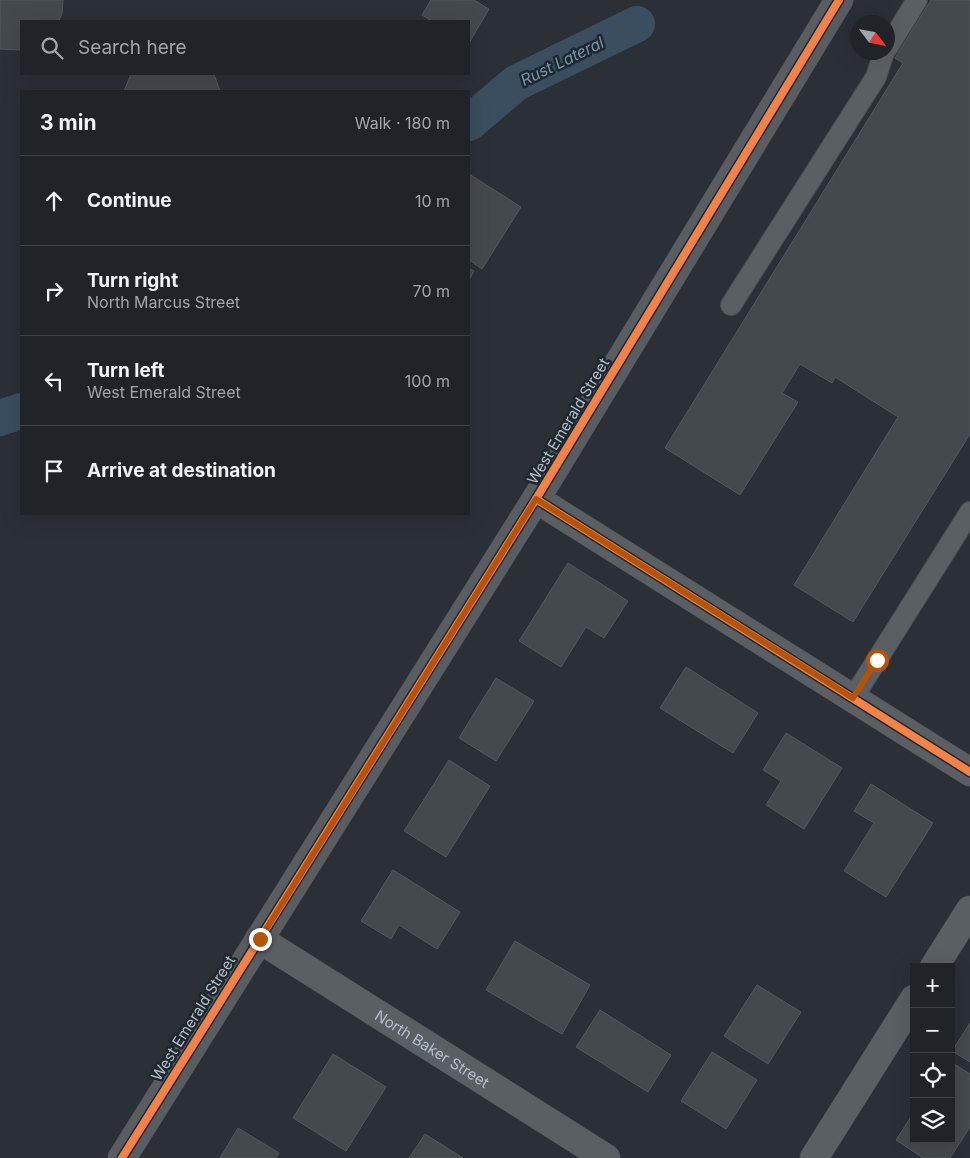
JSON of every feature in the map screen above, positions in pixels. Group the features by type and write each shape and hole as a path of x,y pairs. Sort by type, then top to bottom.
{"street":[{"name":"West Emerald Street","path":"122,1158 536,499 839,0"},
{"path":"536,499 970,772"},
{"path":"937,963 970,910"},
{"name":"North Baker Street","path":"260,939 606,1158"},
{"path":"814,1158 910,1005"}],"lane":[{"path":"895,36 917,0"},
{"path":"731,305 876,77 881,60"},
{"path":"853,698 970,512"}],"building":[{"path":"0,0 63,0 59,20 20,20 20,50 0,49"},
{"path":"431,0 474,0 489,9 470,41 470,20 430,20 422,15"},
{"path":"931,0 970,0 970,434 853,622 794,585 898,417 835,377 832,383 800,364 782,393 798,402 740,495 665,448 903,63 895,58"},
{"path":"131,75 214,75 220,90 124,90"},
{"path":"470,175 521,207 482,269 470,261"},
{"path":"470,269 474,271 470,278"},
{"path":"568,563 628,601 604,638 586,627 561,667 519,641"},
{"path":"686,667 758,713 733,753 660,708"},
{"path":"496,678 534,701 496,761 459,738"},
{"path":"786,733 842,768 804,829 766,805 781,781 763,770"},
{"path":"449,760 490,786 446,857 404,831"},
{"path":"871,784 933,823 886,897 844,871 874,823 854,811"},
{"path":"393,870 460,912 437,949 399,925 391,939 361,921"},
{"path":"515,941 590,985 562,1034 486,990"},
{"path":"757,985 801,1012 768,1064 724,1036"},
{"path":"600,1010 671,1055 648,1092 576,1047"},
{"path":"970,1023 970,1062 955,1053 955,1046"},
{"path":"712,1052 757,1080 726,1129 681,1101"},
{"path":"333,1054 386,1087 346,1151 293,1118"},
{"path":"955,1065 970,1074 970,1127 950,1158 923,1158 896,1140 910,1118 910,1143 955,1143"},
{"path":"238,1128 279,1153 276,1158 220,1158"},
{"path":"425,1134 463,1158 409,1158"}],"waterway":[{"name":"Rust Lateral","path":"470,122 516,83 637,24"},
{"name":"Rust Lateral","path":"0,418 20,411"}],"cycle path":[{"path":"122,1158 536,499 839,0"},
{"path":"536,499 970,772"}],"route":[{"path":"260,939 536,499 853,698 877,660"}]}
